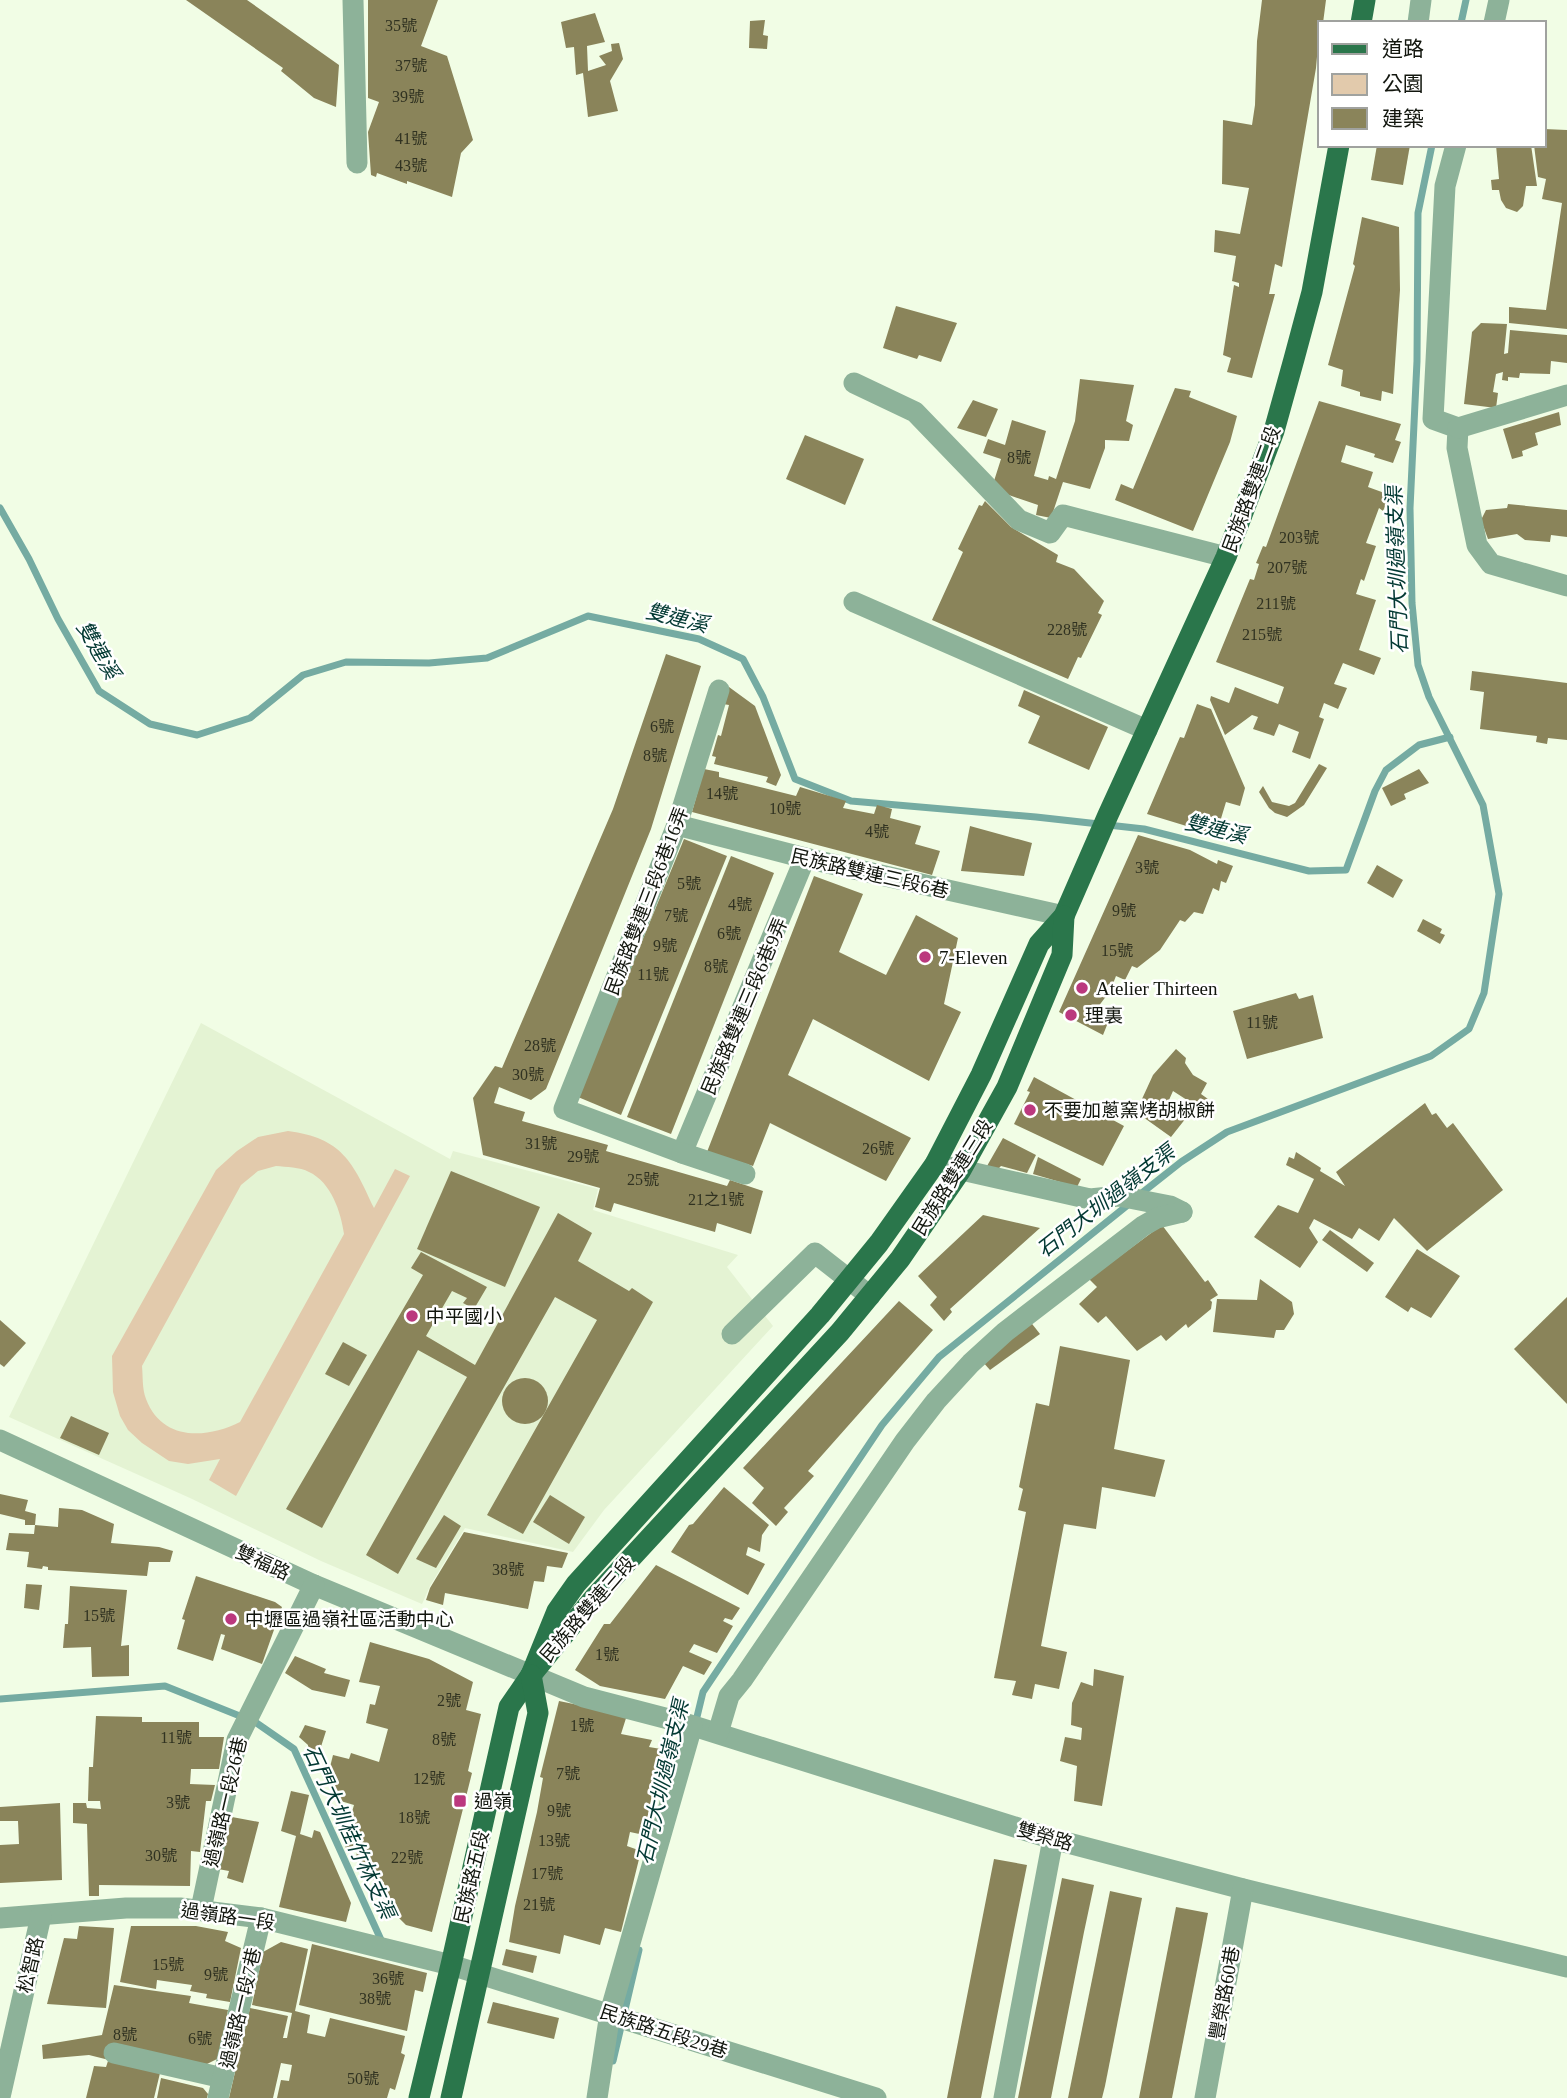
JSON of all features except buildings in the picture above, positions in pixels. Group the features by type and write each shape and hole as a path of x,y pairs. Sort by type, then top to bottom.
{"main road":[{"path":"1361,21 1365,0"},
{"name":"民族路雙連二段","path":"1097,840 1226,557 1274,431 1312,292 1339,147"},
{"name":"民族路雙連三段","path":"531,1675 594,1598 840,1332 900,1259 961,1170 1007,1087 1062,955 1065,916 1097,840"},
{"name":"民族路雙連三段","path":"531,1675 557,1612 576,1584 820,1315 878,1243 935,1164 981,1075 1039,944 1065,916"},
{"name":"民族路五段","path":"419,2098 452,1965 509,1707 531,1675"},
{"name":"民族路五段","path":"451,2098 538,1713 531,1675"}],"street":[{"path":"353,0 357,163"},
{"path":"1418,21 1421,0"},
{"path":"1494,21 1499,0"},
{"path":"1455,147 1445,186 1433,419 1458,428 1567,394"},
{"path":"854,383 915,412 1019,520 1049,533 1063,515 1226,557"},
{"path":"1458,428 1457,448 1477,545 1490,564 1567,586"},
{"path":"854,602 1147,730"},
{"name":"民族路雙連三段6巷16弄","path":"682,1153 564,1109 677,825 719,690"},
{"name":"民族路雙連三段6巷","path":"677,825 805,858 1065,916"},
{"name":"民族路雙連三段6巷9弄","path":"682,1153 805,858"},
{"path":"682,1153 745,1174"},
{"path":"718,1733 729,1696 905,1441 936,1401 971,1363 1005,1332 1143,1226 1157,1218 1181,1212 1170,1206 1127,1197 1090,1199 935,1164"},
{"path":"732,1334 815,1253 870,1296"},
{"name":"雙福路","path":"0,1440 314,1585 531,1675"},
{"name":"過嶺路一段26巷","path":"201,1909 237,1740 314,1585"},
{"name":"雙榮路","path":"531,1675 584,1698 718,1733 1053,1839 1243,1889 1567,1968"},
{"path":"597,2098 610,2013 692,1726"},
{"path":"1004,2098 1053,1839"},
{"name":"豐榮路60巷","path":"1205,2098 1243,1889"},
{"name":"過嶺路一段","path":"0,1919 126,1909 201,1909 261,1918 452,1965"},
{"name":"松智路","path":"0,2097 41,1916"},
{"name":"過嶺路一段7巷","path":"220,2088 261,1918"},
{"name":"民族路五段29巷","path":"452,1965 876,2098"},
{"path":"114,2053 220,2088"}],"shaded area":[{"name":"中平國小","path":"201,1023 450,1159 453,1151 598,1189 593,1210 738,1255 727,1267 773,1326 604,1510 573,1552 465,1528 422,1604 321,1561 190,1498 9,1417"}],"green space":[{"path":"288,1131 306,1134 333,1146 352,1165 374,1208 395,1169 410,1176 236,1496 209,1480 220,1459 188,1464 169,1461 128,1430 120,1416 113,1392 112,1356 216,1170 258,1137","holes":["276,1166 305,1170 317,1177 329,1190 344,1234 240,1422 227,1428 200,1433 186,1433 174,1429 153,1413 143,1387 142,1366 241,1185 258,1171"]}],"waterway":[{"name":"石門大圳過嶺支渠","path":"1461,21 1466,0"},
{"name":"石門大圳過嶺支渠","path":"1138,1196 1181,1162 1227,1132 1431,1056 1469,1029 1484,993 1499,894 1483,805 1429,697 1418,665 1412,603 1410,508 1417,361 1418,213 1432,147"},
{"name":"雙連溪","path":"0,508 99,691 150,724 197,735 250,718 303,675 346,662 429,663 487,658 588,616 699,639 743,659 763,697 795,779 851,801 1144,829 1309,871 1346,870 1375,791 1386,770 1419,745 1450,737"},
{"name":"石門大圳過嶺支渠","path":"695,1725 703,1692 882,1425 939,1357 1129,1204"},
{"name":"石門大圳桂竹林支渠","path":"0,1699 165,1686 255,1722 294,1749 384,1943"},
{"name":"石門大圳過嶺支渠","path":"613,2061 639,1950"}],"place":[{"name":"7-Eleven","path":"925,957"},
{"name":"Atelier Thirteen","path":"1082,988"},
{"name":"理裏","path":"1071,1015"},
{"name":"不要加蔥窯烤胡椒餅","path":"1030,1110"},
{"name":"中平國小","path":"412,1316"},
{"name":"中壢區過嶺社區活動中心","path":"231,1619"},
{"name":"過嶺","path":"460,1801"}]}
